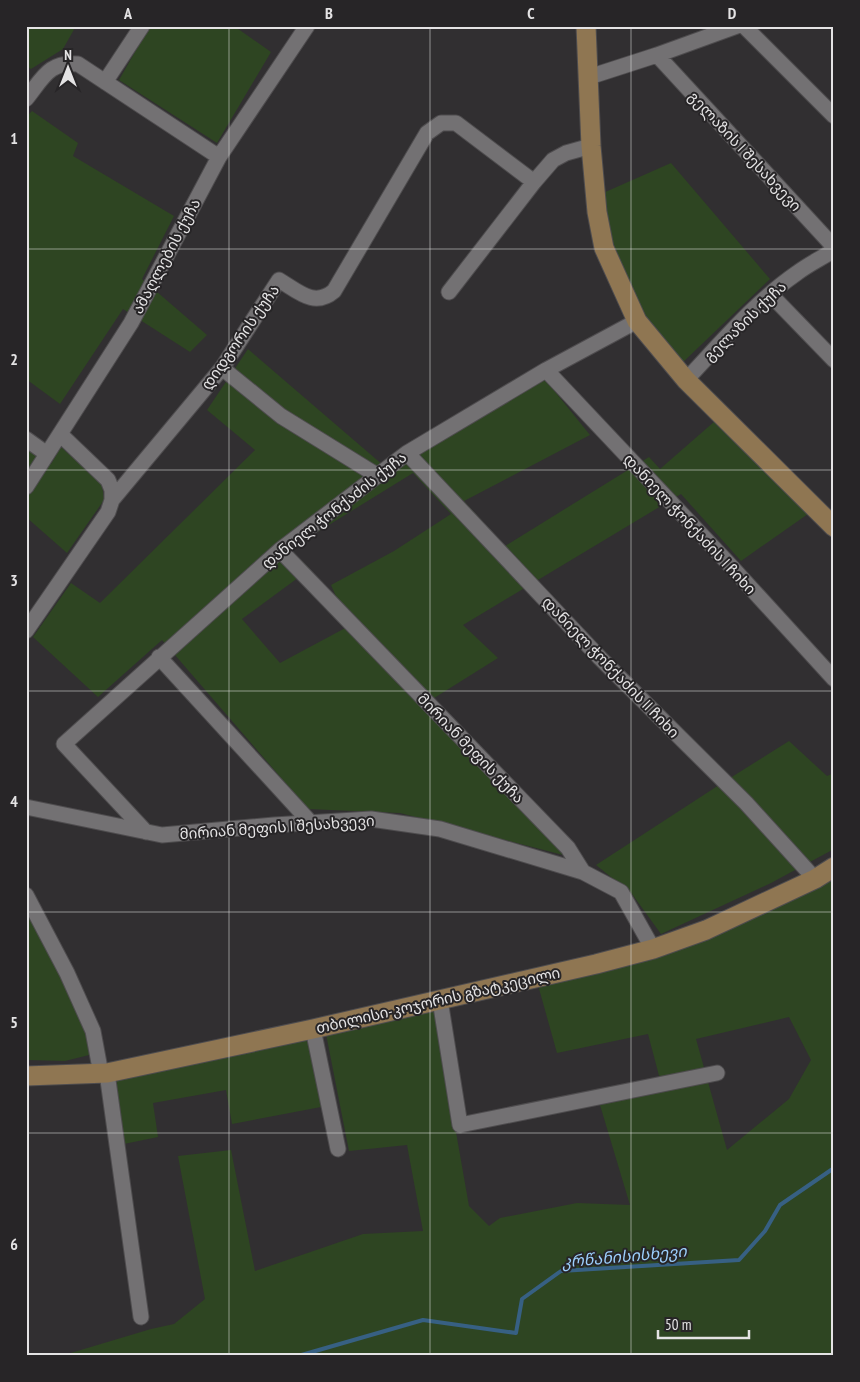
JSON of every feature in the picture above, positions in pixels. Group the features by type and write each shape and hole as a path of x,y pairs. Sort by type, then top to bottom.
{"main road":[{"path":"586,26 591,146 597,212 604,248 637,322 686,380 834,527"},
{"name":"თბილისი-კოჯორის გზატკეცილი","path":"26,1076 104,1073 314,1029 596,964 653,949 706,930 815,880 834,868"}],"street":[{"path":"105,82 142,26"},
{"name":"ამაღლების ქუჩა","path":"26,487 131,323 219,157 307,26"},
{"path":"589,77 737,26"},
{"path":"744,26 834,116"},
{"name":"გელაზის I შესახვევი","path":"657,55 834,249"},
{"path":"26,99 50,69 64,63 78,64 219,157"},
{"name":"დიდგორის ქუჩა","path":"26,631 108,512 112,500 222,368 279,280 308,298 318,300 334,291 427,133 441,123 456,123 534,182"},
{"path":"449,292 553,160 566,153 591,146"},
{"name":"გელაზის ქუჩა","path":"686,380 770,294 798,272 834,249"},
{"path":"770,294 834,360"},
{"name":"დანიელ ჭონქაძის ქუჩა","path":"146,832 64,744 280,550 407,453 546,370 637,322"},
{"path":"222,368 281,416 378,476"},
{"name":"დანიელ ჭონქაძის I ჩიხი","path":"546,370 834,679"},
{"path":"60,434 108,480 112,490 112,500"},
{"path":"26,438 47,454"},
{"name":"დანიელ ჭონქაძის II ჩიხი","path":"407,453 600,658 746,803 815,880"},
{"name":"მირიან მეფის ქუჩა","path":"280,550 568,848 583,872"},
{"path":"159,657 311,822"},
{"name":"მირიან მეფის I შესახვევი","path":"26,807 162,835 311,822 371,819 440,829 583,872"},
{"path":"583,872 621,892 653,949"},
{"path":"26,895 67,973 92,1031 104,1073 141,1317"},
{"path":"440,1000 460,1125 717,1073"},
{"path":"314,1029 338,1149"}],"green space":[{"path":"26,26 76,26 63,49 31,69 26,66"},
{"path":"141,26 234,26 271,52 217,143 119,80 147,31"},
{"path":"32,111 78,143 73,156 174,216 142,279 207,335 190,352 123,309 60,404 26,379 26,117"},
{"path":"671,163 770,279 679,366 646,329 624,278 607,222 603,193"},
{"path":"248,349 391,472 544,378 590,435 464,501 505,546 649,457 660,469 715,421 808,514 741,561 681,494 463,625 498,658 423,705 567,856 400,813 308,809 162,640 98,697 33,637 71,583 100,603 255,450 207,410","holes":["413,473 451,514 394,551 331,585 349,626 280,663 242,619 310,569 290,549"]},
{"path":"26,446 51,464 61,447 102,484 104,500 67,553 26,517"},
{"path":"789,741 827,776 834,773 834,849 771,883 661,934 632,894 596,865"},
{"path":"834,879 834,1356 54,1356 64,1355 174,1324 205,1299 178,1156 231,1150 255,1271 363,1234 423,1231 407,1145 349,1151 326,1034 434,1007 469,1206 489,1226 500,1218 577,1203 630,1205 600,1105 662,1087 648,1034 557,1053 538,985 794,898","holes":["789,1017 811,1060 789,1099 727,1150 696,1039"]},
{"path":"26,906 91,1031 93,1054 65,1061 26,1060"},
{"path":"308,1037 321,1107 232,1124 226,1090 153,1103 158,1137 124,1144 113,1077"}],"waterway":[{"name":"კრწანისისხევი","path":"298,1356 423,1320 516,1333 522,1299 561,1271 739,1260 765,1231 780,1205 834,1168"}]}
